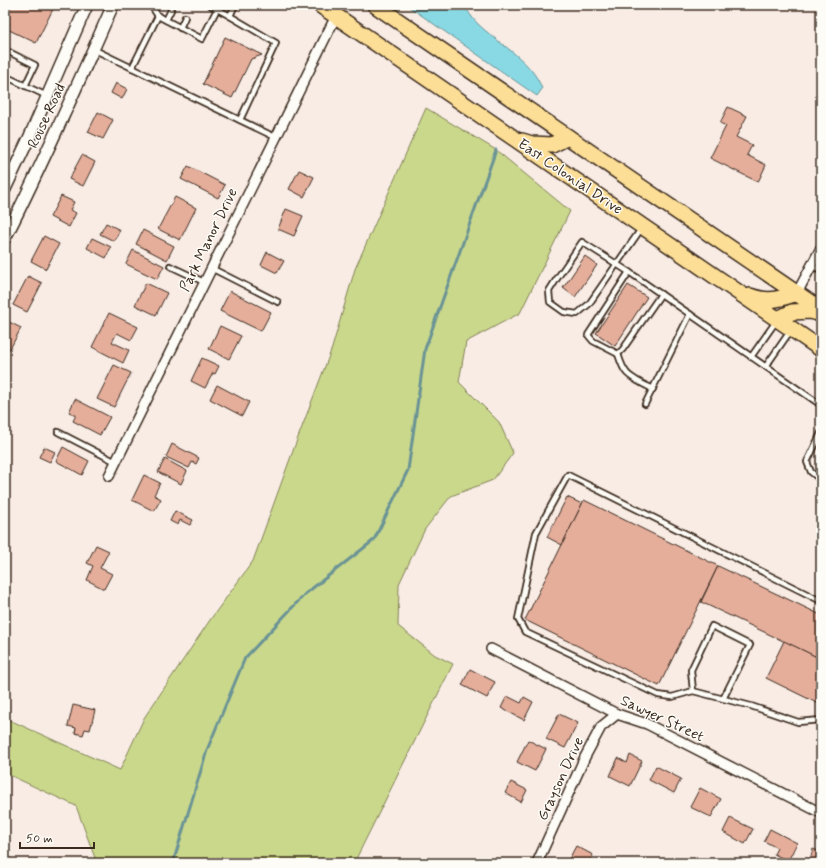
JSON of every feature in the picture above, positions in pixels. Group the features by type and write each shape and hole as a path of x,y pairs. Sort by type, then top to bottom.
{"highway":[{"name":"East Colonial Drive","path":"320,5 821,349"},
{"path":"375,5 821,310"},
{"path":"512,137 532,144 552,144 568,137"},
{"path":"739,292 759,300 777,300 797,293"},
{"path":"778,319 792,312 810,311 821,314"}],"street":[{"name":"Rouse Road","path":"5,189 87,5"},
{"name":"Rouse Road","path":"5,238 47,151 113,5"},
{"name":"Park Manor Drive","path":"109,476 336,16"},
{"path":"797,293 821,248"},
{"name":"Sawyer Street","path":"491,649 617,714 647,724 821,814"},
{"name":"Grayson Drive","path":"538,863 588,751 601,727 617,714"}],"lane":[{"path":"152,5 158,16 202,39 217,9"},
{"path":"210,5 276,43 240,120"},
{"path":"230,16 235,5"},
{"path":"166,20 171,10"},
{"path":"132,68 158,16"},
{"path":"180,28 185,17"},
{"path":"93,49 275,137"},
{"path":"5,50 35,65 25,86"},
{"path":"5,76 47,96"},
{"path":"643,227 617,264 588,304 577,314 564,312 550,302 550,291 582,242 617,264 629,272 821,405"},
{"path":"170,266 204,282"},
{"path":"812,266 821,270"},
{"path":"211,268 278,302"},
{"path":"629,272 588,335 593,341 618,354 620,363 626,372 653,389"},
{"path":"618,354 661,294"},
{"path":"645,404 690,314"},
{"path":"751,357 778,319"},
{"path":"766,366 792,329"},
{"path":"58,432 116,462"},
{"path":"821,433 807,462 811,472 821,480"},
{"path":"821,601 568,475 536,532 518,619 525,632 658,695 672,697 693,691 751,706 798,722 821,720"},
{"path":"693,691 691,670 712,626 750,645 723,699"}],"green space":[{"path":"426,108 496,150 570,211 520,313 466,342 459,382 499,422 513,453 493,480 451,496 425,529 399,584 398,626 435,655 453,664 354,863 94,863 95,858 76,806 5,773 5,718 120,770 144,718 210,620 253,561 332,348 355,269"}],"water":[{"path":"408,5 432,5 437,7 438,5 464,5 477,23 523,61 531,70 542,89 537,96"}],"building":[{"path":"5,5 55,5 36,43 5,28"},
{"path":"225,37 262,55 251,59 232,98 203,84"},
{"path":"116,83 127,89 122,99 111,93"},
{"path":"728,107 747,116 736,137 752,145 747,155 766,165 758,182 710,158 726,126 720,123"},
{"path":"98,112 113,120 103,139 88,132"},
{"path":"82,155 95,162 83,186 69,179"},
{"path":"188,166 225,185 218,198 181,179"},
{"path":"299,170 314,177 304,197 289,189"},
{"path":"61,196 74,202 70,210 76,213 69,227 50,217"},
{"path":"175,197 196,208 180,240 158,229"},
{"path":"286,209 303,216 294,236 278,229"},
{"path":"106,223 120,230 114,241 100,234"},
{"path":"143,230 174,246 167,260 136,244"},
{"path":"44,236 59,244 46,269 31,261"},
{"path":"92,238 111,247 106,258 87,248"},
{"path":"133,250 164,266 157,279 126,264"},
{"path":"267,252 284,261 277,273 261,265"},
{"path":"585,256 597,265 575,297 563,288"},
{"path":"28,276 42,283 27,312 13,305"},
{"path":"146,283 167,293 156,315 135,305"},
{"path":"628,285 647,297 615,346 596,333"},
{"path":"230,291 271,312 261,331 220,311"},
{"path":"109,313 138,327 131,340 117,333 112,342 129,350 123,363 92,347"},
{"path":"5,320 21,328 10,349 5,347"},
{"path":"220,326 241,336 229,359 209,349"},
{"path":"202,358 219,366 215,374 213,373 205,388 191,381"},
{"path":"114,365 131,373 114,407 97,399"},
{"path":"217,385 249,402 242,416 210,399"},
{"path":"75,399 110,417 100,435 73,421 76,415 69,412"},
{"path":"172,444 199,458 196,464 192,462 189,468 166,457"},
{"path":"44,447 55,452 50,462 39,457"},
{"path":"63,447 89,461 82,475 56,461"},
{"path":"165,459 187,471 181,484 158,472"},
{"path":"144,475 160,483 154,495 161,499 154,511 132,500"},
{"path":"567,497 582,504 562,545 547,537"},
{"path":"584,500 718,566 659,686 525,620"},
{"path":"175,511 193,520 190,525 180,520 178,525 170,521"},
{"path":"96,545 109,551 100,568 112,574 104,589 87,580 93,566 87,563"},
{"path":"718,566 821,615 821,659 701,602"},
{"path":"784,641 821,659 821,705 766,678"},
{"path":"470,669 495,682 487,698 462,685"},
{"path":"507,696 521,703 524,697 533,702 524,720 501,708"},
{"path":"73,705 95,710 90,730 85,729 83,735 75,733 76,728 68,726"},
{"path":"559,714 578,723 565,748 546,739"},
{"path":"528,740 546,749 535,771 517,762"},
{"path":"630,755 642,761 630,786 610,776 618,758 627,763"},
{"path":"656,766 681,779 674,793 649,780"},
{"path":"511,782 527,790 521,802 505,793"},
{"path":"700,788 721,799 711,817 690,807"},
{"path":"730,818 753,829 745,844 723,832"},
{"path":"770,829 797,843 788,861 774,854 777,848 764,841"},
{"path":"576,846 593,855 589,863 573,863 568,861"},
{"path":"813,849 821,852 821,863 809,863"}],"waterway":[{"path":"173,863 207,750 245,658 305,594 374,540 408,470 425,349 496,150"}]}
